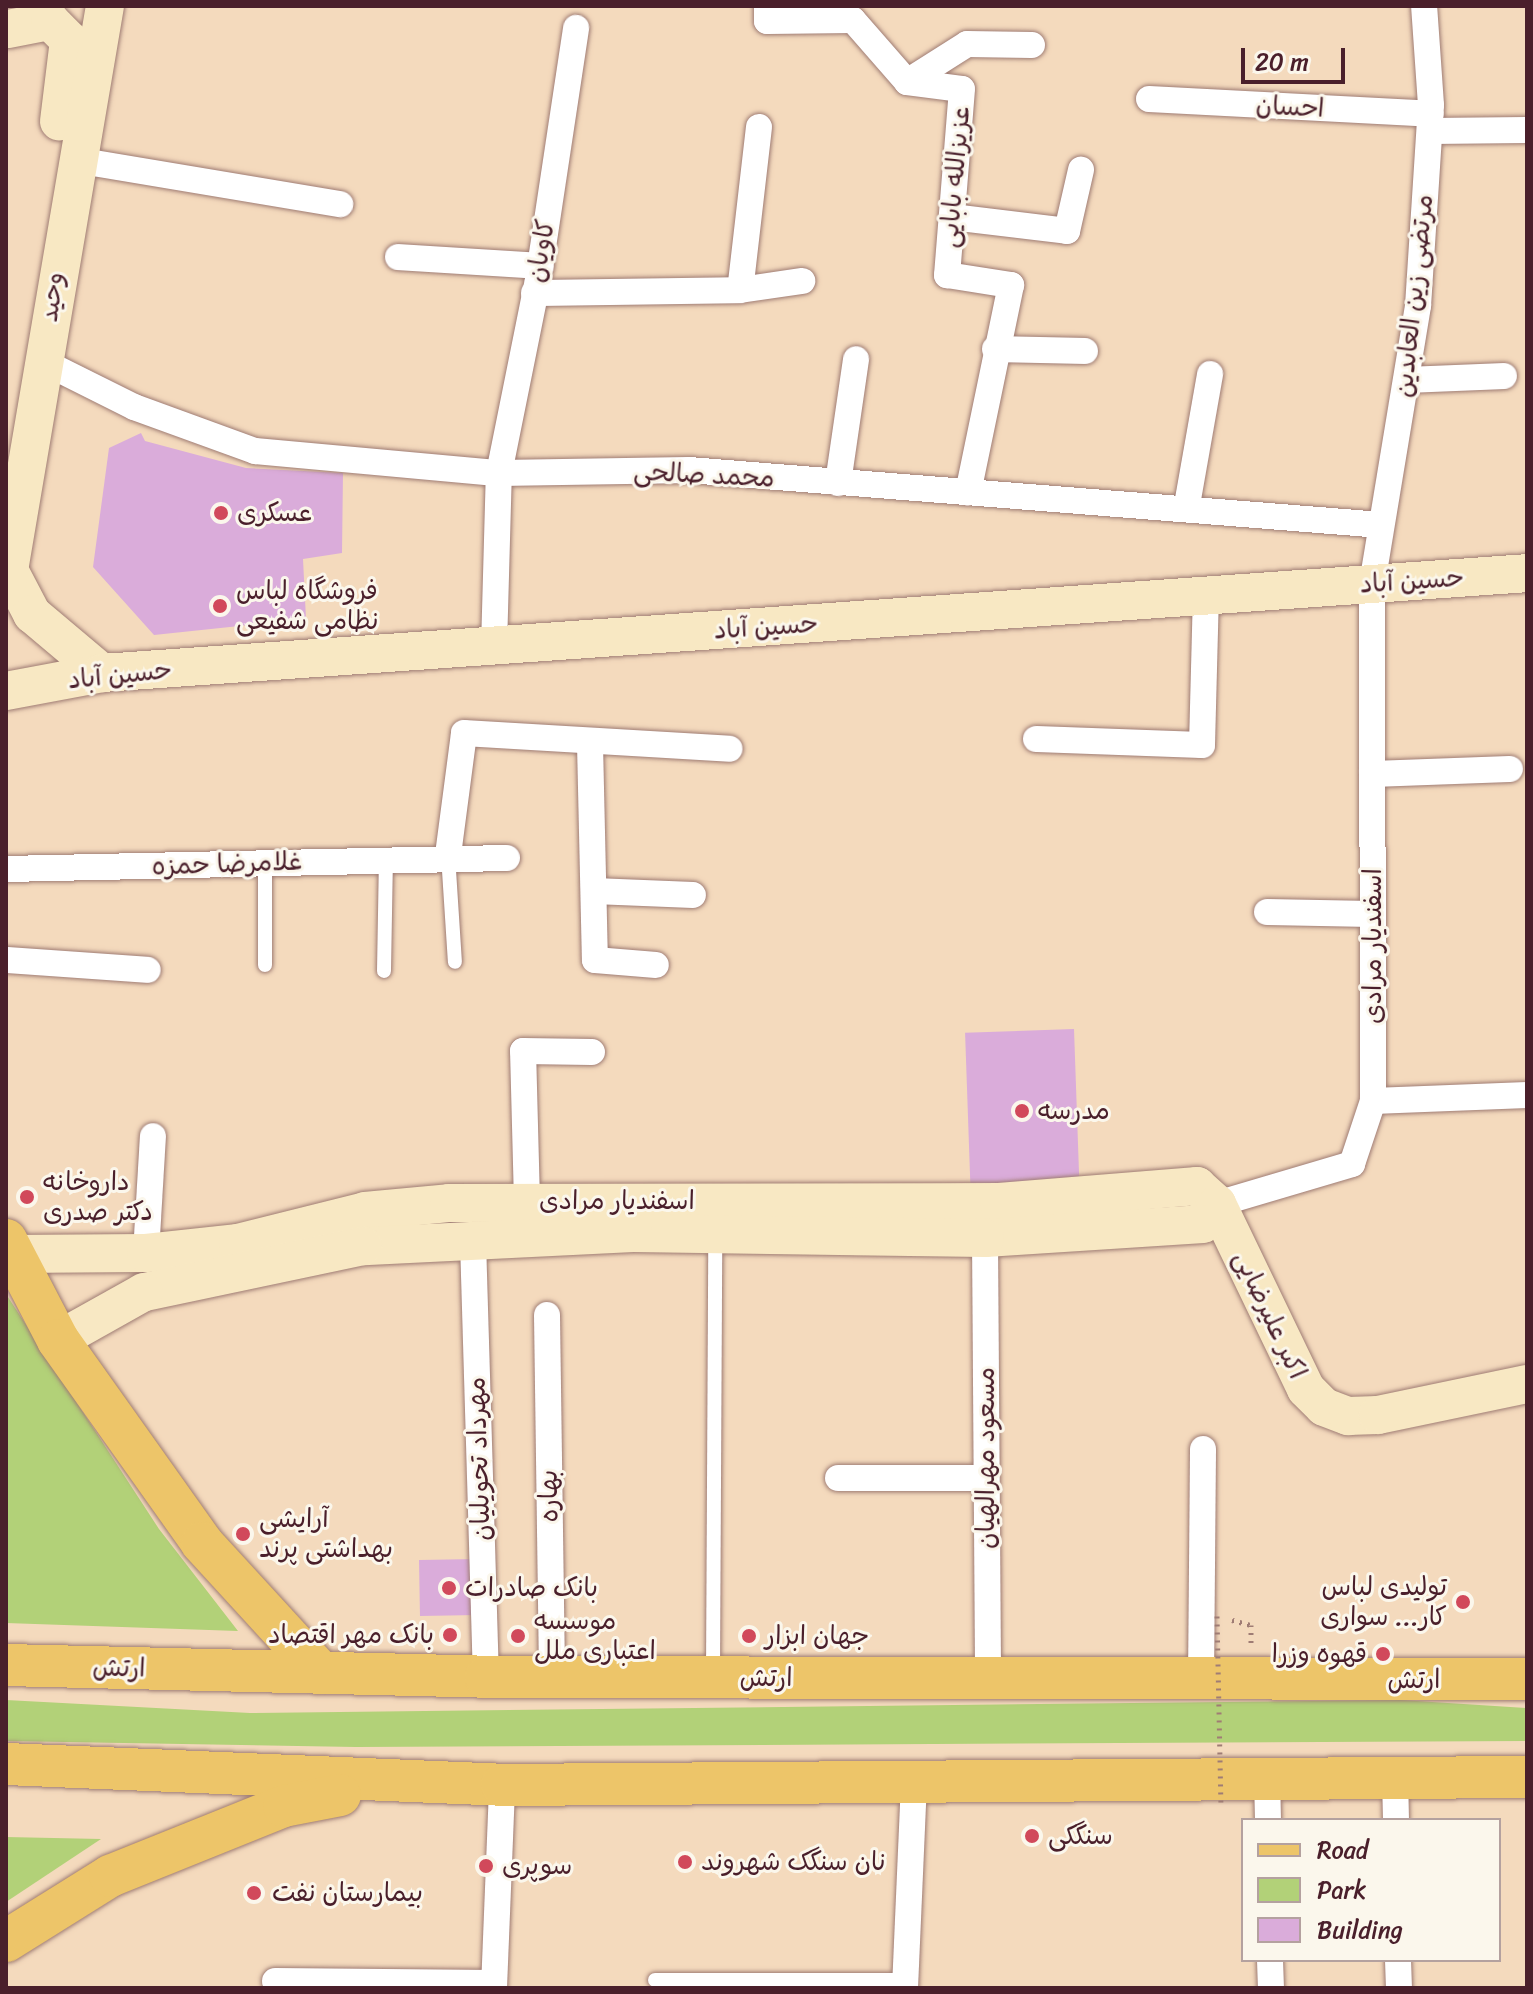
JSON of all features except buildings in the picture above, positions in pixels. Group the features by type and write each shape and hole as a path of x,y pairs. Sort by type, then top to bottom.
{"main road":[{"path":"9,1247 58,1340 202,1543 321,1673"},
{"name":"ارتش","path":"6,1665 486,1677 1527,1679"},
{"path":"6,1764 502,1785 1267,1776 1527,1777"},
{"path":"6,1941 110,1876 284,1806 409,1782"}],"street":[{"name":"وحید","path":"7,579 44,362 53,279 105,6"},
{"path":"767,6 767,21 853,20 907,82 967,44 1032,45"},
{"name":"مرتضی زین العابدین","path":"1372,584 1407,380 1430,122 1424,6"},
{"path":"9,27 50,21 69,40 48,205 53,279"},
{"name":"کاویان","path":"494,647 499,473 541,266 576,28"},
{"name":"عزیزالله بابایی","path":"907,82 962,89 947,275 1011,285 995,349 968,493"},
{"name":"احسان","path":"1149,99 1527,130"},
{"path":"740,290 759,127"},
{"path":"76,160 340,204"},
{"path":"952,217 1067,231 1081,170"},
{"path":"398,257 541,266"},
{"path":"534,293 740,290 802,281"},
{"path":"995,349 1085,351"},
{"path":"838,483 856,359"},
{"name":"محمد صالحی","path":"44,362 134,407 255,451 499,473 689,470 968,493 1187,505 1381,525"},
{"path":"1187,505 1210,374"},
{"path":"1407,380 1504,376"},
{"name":"حسین آباد","path":"6,691 102,673 1527,573"},
{"path":"7,579 32,614 102,673"},
{"name":"اسفندیار مرادی","path":"58,1340 144,1292 363,1246 715,1235 985,1238 1203,1224 1217,1204 1352,1164 1373,1101 1372,584"},
{"path":"1036,739 1202,745 1206,595"},
{"path":"448,855 464,733 590,744 730,749"},
{"path":"590,744 595,960 656,965"},
{"path":"1372,774 1510,769"},
{"name":"غلامرضا حمزه","path":"6,869 448,855 507,858"},
{"path":"594,891 693,895"},
{"path":"1267,912 1372,914"},
{"path":"6,960 148,970"},
{"path":"527,1202 523,1051 592,1052"},
{"path":"1373,1101 1527,1095"},
{"path":"146,1253 153,1136"},
{"name":"اسفندیار مرادی","path":"9,1247 146,1253 238,1243 365,1211 527,1202 999,1202 1197,1186 1217,1204"},
{"name":"اکبر علیرضایی","path":"1217,1204 1306,1389 1324,1407 1348,1416 1378,1415 1527,1384"},
{"name":"مسعود مهرالهیان","path":"985,1238 988,1678"},
{"name":"مهرداد تحویلیان","path":"473,1241 486,1677"},
{"name":"بهاره","path":"547,1315 552,1677"},
{"path":"1201,1680 1203,1449"},
{"path":"838,1478 986,1478"},
{"path":"1267,1776 1268,1818"},
{"path":"1395,1776 1396,1818"},
{"path":"906,1984 914,1779"},
{"path":"275,1981 494,1986 502,1785"},
{"path":"1270,1962 1271,1988"},
{"path":"1398,1962 1399,1988"}],"lane":[{"path":"448,855 455,962"},
{"path":"384,971 386,858"},
{"path":"265,863 265,965"},
{"path":"713,1678 715,1235"},
{"path":"655,1980 906,1984"}],"path":[{"path":"1217,1616 1221,1802"}],"green space":[{"path":"6,1294 159,1529 238,1631 6,1623"},
{"path":"6,1700 250,1713 1401,1700 1527,1708 1527,1741 356,1747 6,1741"},
{"path":"6,1837 101,1839 6,1902"}],"place":[{"name":"عسکری","path":"221,513"},
{"name":"فروشگاه لباس نظامی شفیعی","path":"220,606"},
{"name":"مدرسه","path":"1022,1111"},
{"name":"داروخانه دکتر صدری","path":"27,1197"},
{"name":"آرایشی بهداشتی پرند","path":"243,1534"},
{"name":"بانک صادرات","path":"449,1588"},
{"name":"تولیدی لباس کار... سواری","path":"1463,1602"},
{"name":"بانک مهر اقتصاد","path":"450,1635"},
{"name":"موسسه اعتباری ملل","path":"518,1636"},
{"name":"جهان ابزار","path":"749,1636"},
{"name":"قهوه وزرا","path":"1383,1654"},
{"name":"سنگکی","path":"1032,1836"},
{"name":"نان سنگک شهروند","path":"685,1862"},
{"name":"سوپری","path":"486,1866"},
{"name":"بیمارستان نفت","path":"254,1893"}]}
